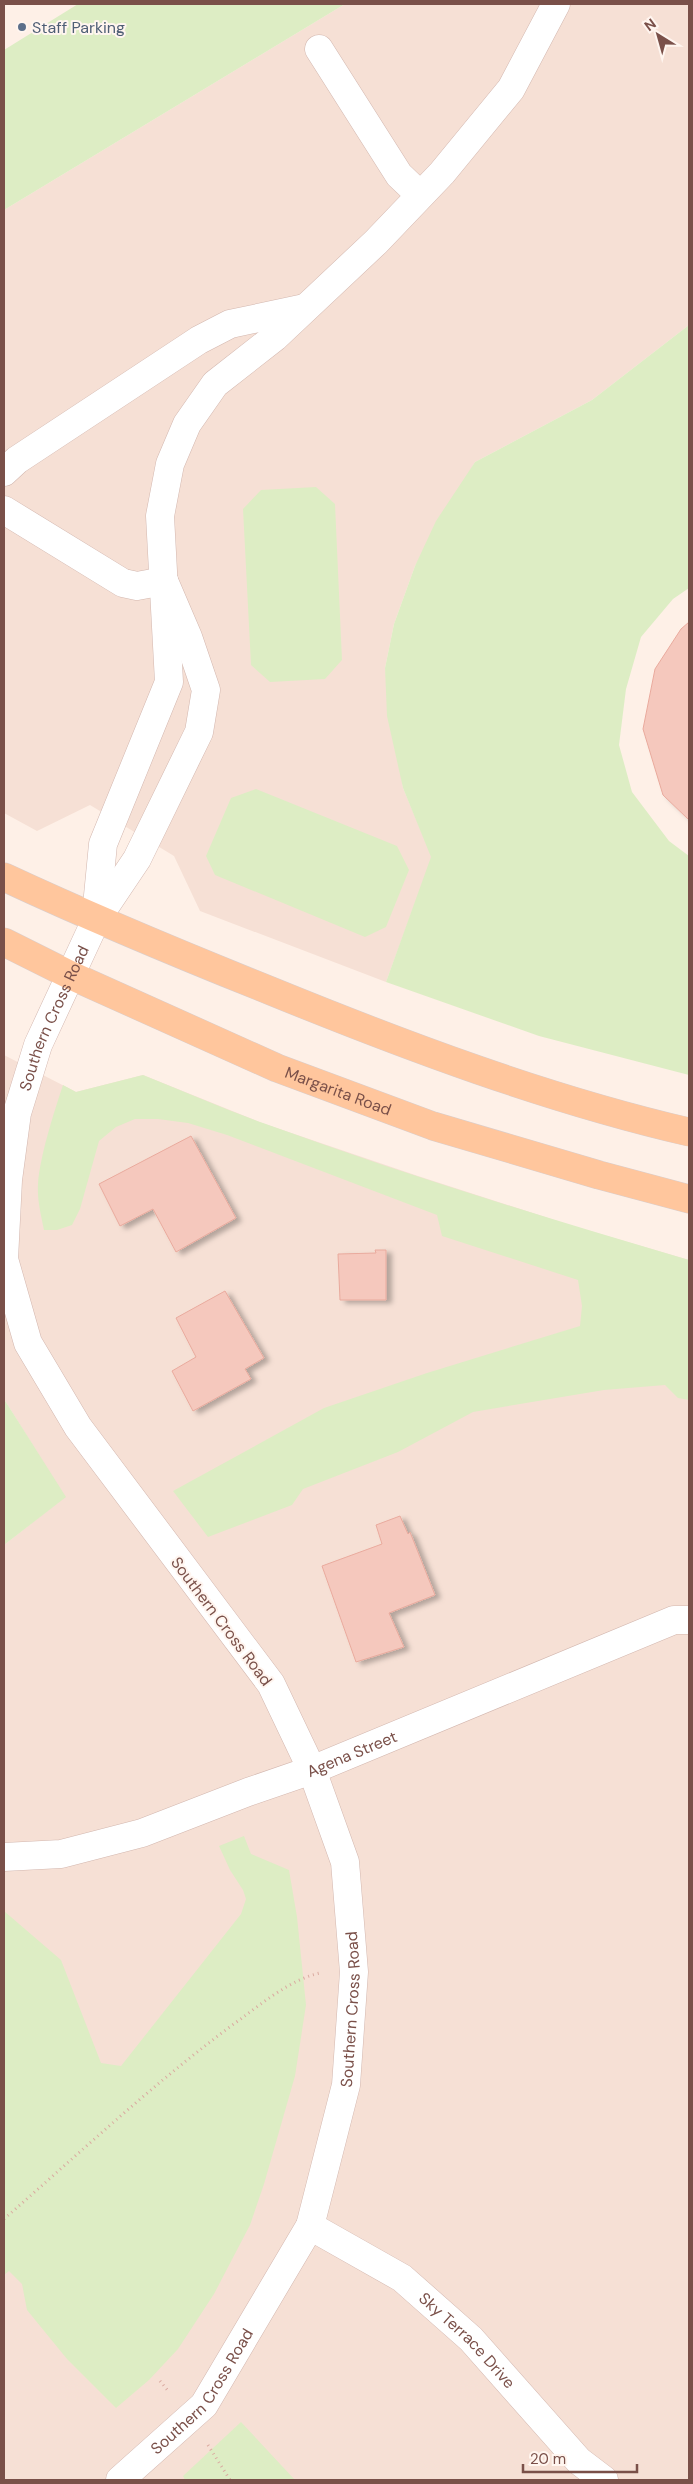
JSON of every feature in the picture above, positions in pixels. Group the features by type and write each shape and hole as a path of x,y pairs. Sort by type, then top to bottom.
{"main road":[{"path":"4,877 96,920 394,1041 628,1118 689,1132"},
{"name":"Margarita Road","path":"4,942 70,975 277,1068 433,1126 599,1175 689,1199"}],"street":[{"path":"96,920 103,844 169,682 160,516 170,464 186,424 215,384 274,337 376,242 442,173 511,89 556,4"},
{"path":"319,49 399,175 420,195"},
{"path":"4,472 17,460 199,340 230,324 305,308"},
{"path":"4,510 123,583 137,586 164,581"},
{"path":"96,920 137,859 199,732 206,690 188,637 164,581"},
{"name":"Southern Cross Road","path":"96,920 38,1045 17,1113 8,1180 4,1258 28,1343 78,1427 271,1684 312,1770 345,1862 353,1966 346,2085 310,2226 204,2405 120,2480"},
{"name":"Agena Street","path":"4,1857 61,1854 142,1833 248,1792 312,1770 674,1620 689,1620"},
{"name":"Sky Terrace Drive","path":"310,2226 402,2278 471,2339 578,2460 604,2480"}],"path":[{"path":"4,2219 204,2046 303,1978 353,1966"}],"shaded area":[{"path":"345,4 689,4 689,325 592,400 475,462 415,566 394,624 385,668 403,788 432,857 386,982 200,911 174,856 90,805 37,831 4,813 4,210"},
{"path":"4,1055 76,1092 143,1075 262,1123 418,1176 573,1226 689,1260 689,2480 4,2480 4,1545 65,1497 4,1399"}],"green space":[{"path":"78,4 345,4 4,210 4,50"},
{"path":"689,325 689,588 673,599 641,637 626,689 619,745 632,792 669,841 689,856 689,1075 539,1036 386,982 431,857 403,788 387,716 385,668 394,624 415,566 436,521 475,462 592,400"},
{"path":"316,487 335,504 342,660 325,679 270,682 251,665 243,509 261,490"},
{"path":"256,789 397,846 409,870 386,927 365,937 215,875 206,856 231,798"},
{"path":"143,1075 248,1117 422,1178 689,1260 689,1400 678,1398 665,1385 604,1390 473,1412 398,1452 303,1489 292,1505 208,1537 173,1491 324,1408 427,1373 580,1326 582,1306 578,1280 442,1236 437,1215 227,1135 188,1123 158,1119 135,1119 116,1127 99,1141 80,1209 72,1225 57,1230 44,1230 38,1196 39,1173 48,1134 63,1085 76,1092"},
{"path":"4,1399 66,1497 4,1545"},
{"path":"244,1836 251,1854 289,1870 297,1917 306,2005 295,2076 264,2184 250,2225 214,2294 178,2349 149,2380 116,2408 67,2359 27,2310 22,2284 9,2271 4,2275 4,1911 61,1960 101,2063 121,2066 241,1914 246,1899 219,1846"},
{"path":"241,2422 295,2480 185,2480 183,2476"}],"building":[{"path":"689,622 689,820 663,795 643,729 655,669 681,629"},
{"path":"191,1136 236,1218 176,1252 153,1209 120,1226 99,1184"},
{"path":"375,1250 386,1250 386,1300 340,1300 338,1254 376,1253"},
{"path":"225,1291 264,1358 245,1369 251,1379 193,1411 172,1371 196,1357 176,1318"},
{"path":"400,1516 408,1534 410,1532 435,1595 389,1613 404,1647 356,1662 322,1566 382,1544 376,1525"}],"place":[{"name":"Staff Parking","path":"22,27"}]}
